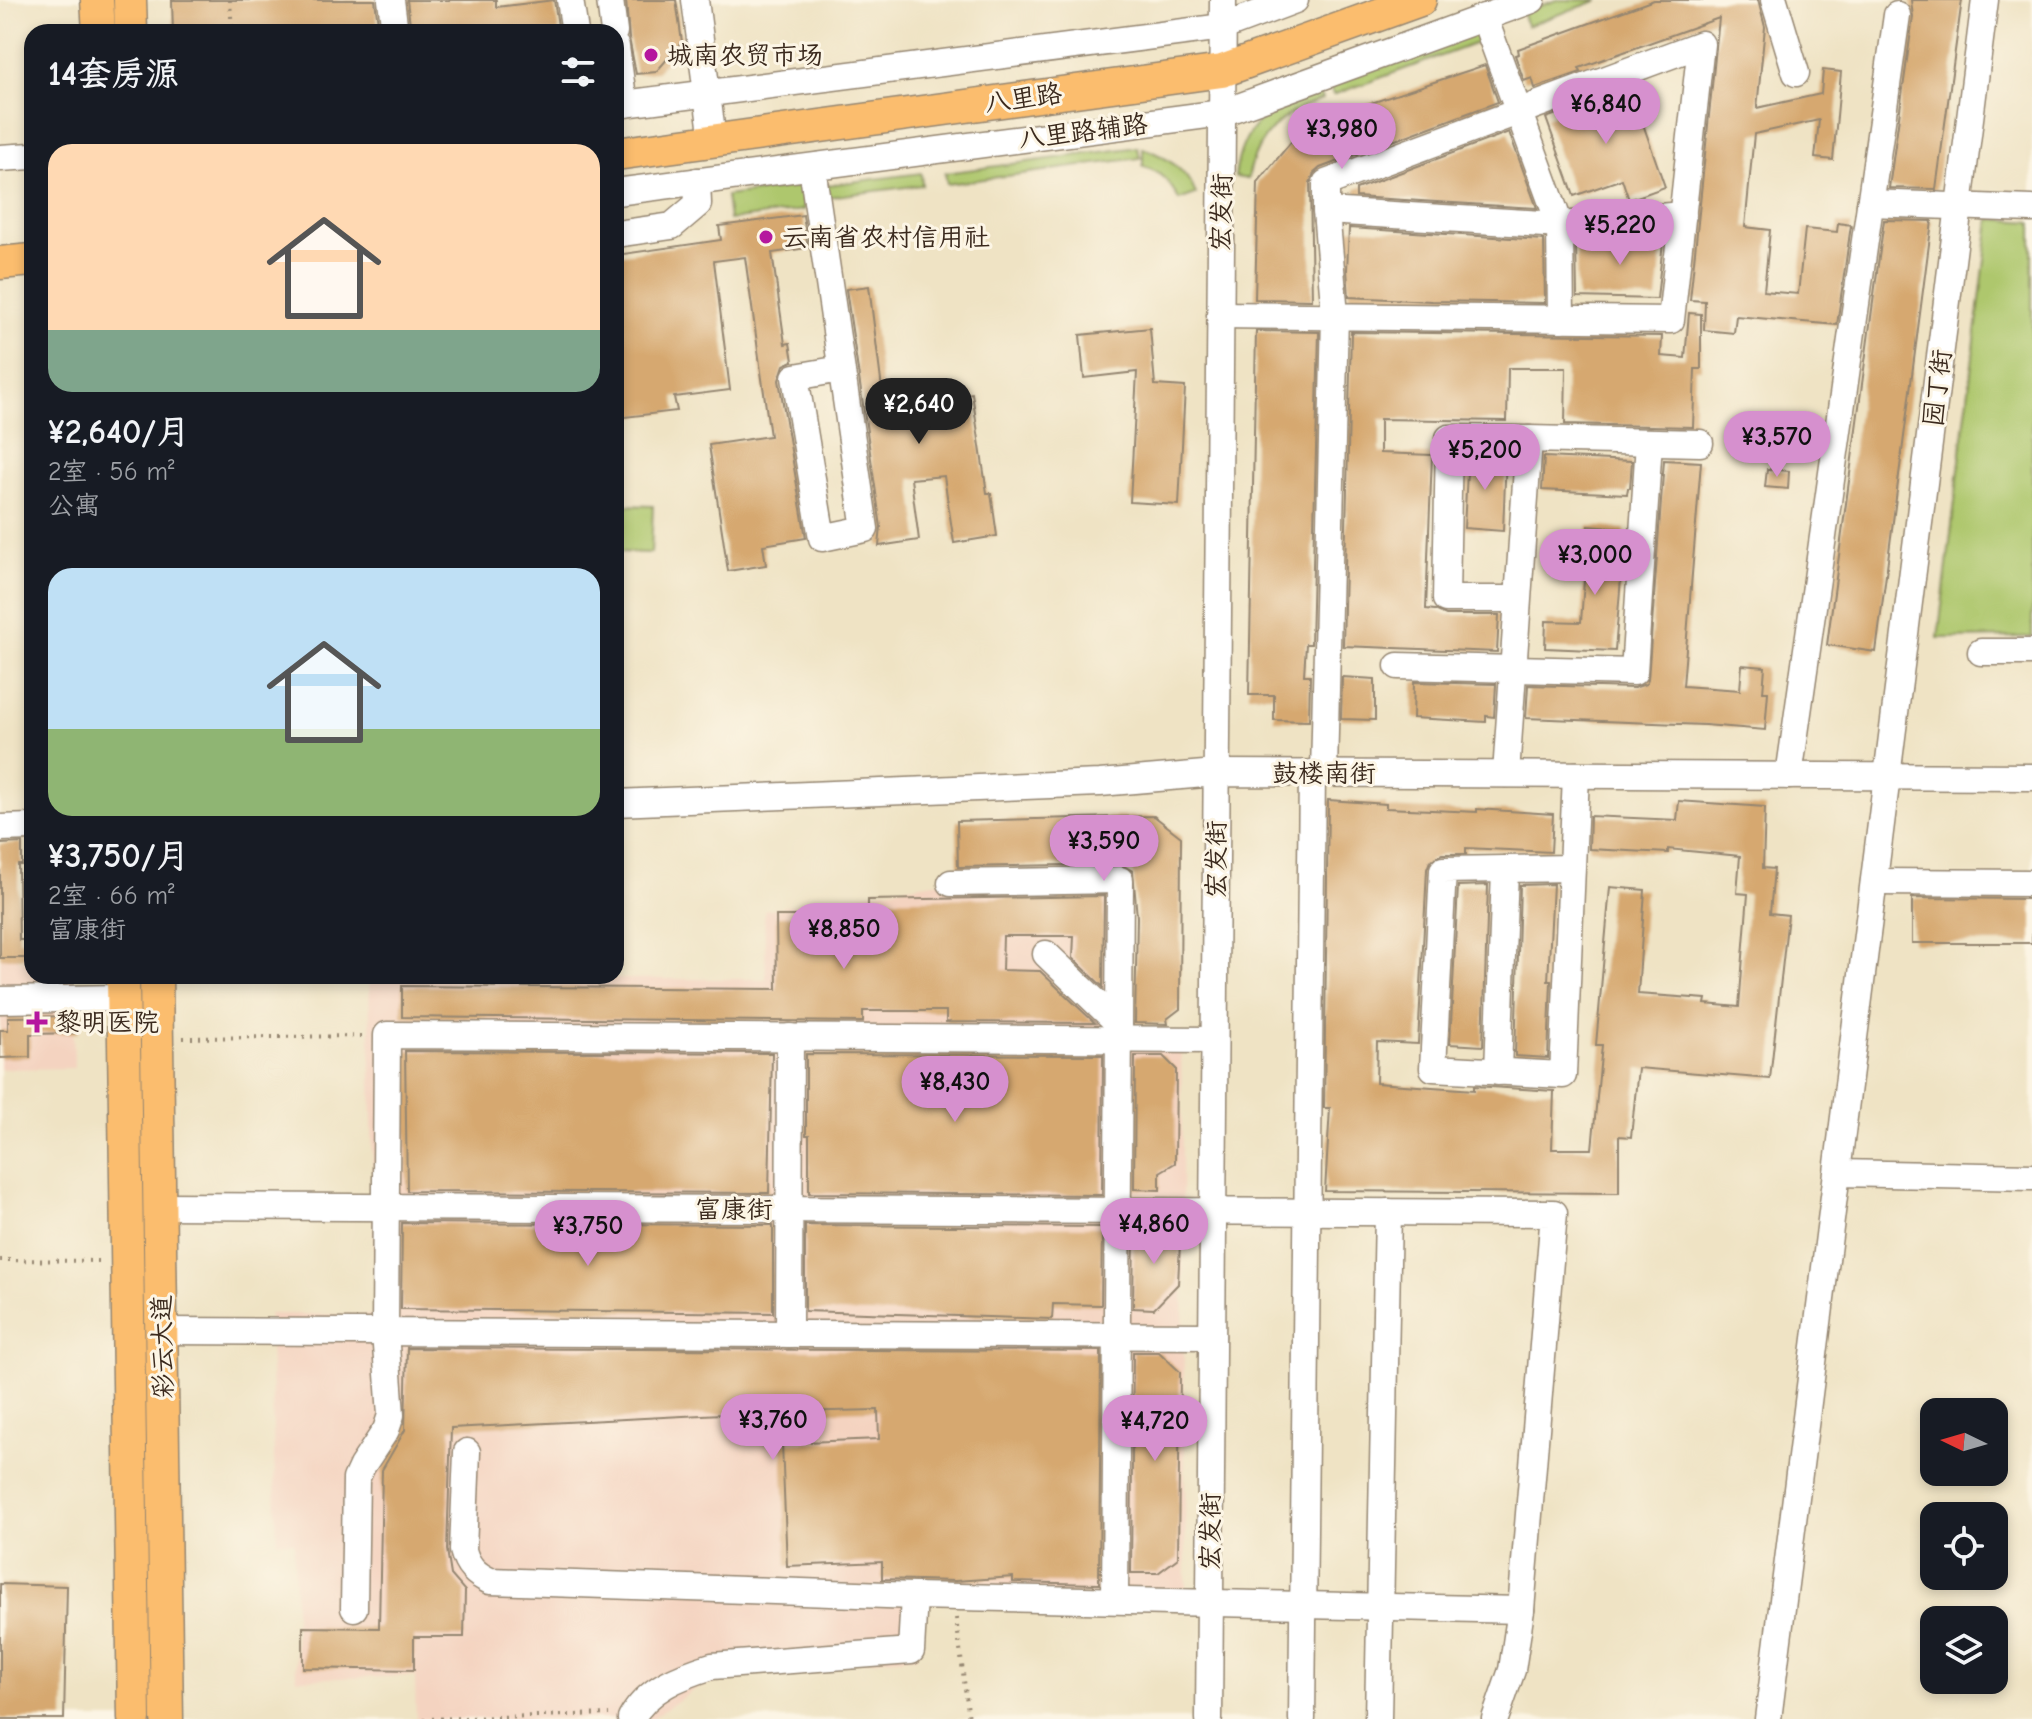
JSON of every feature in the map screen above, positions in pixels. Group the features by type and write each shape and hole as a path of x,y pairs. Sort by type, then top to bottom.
{"main road":[{"path":"97,0 98,24"},
{"path":"130,0 131,24"},
{"name":"八里路","path":"624,153 1222,71 1420,0"},
{"path":"0,263 24,261"},
{"name":"彩云大道","path":"156,984 167,1719"},
{"name":"彩云大道","path":"123,987 134,1719"}],"street":[{"path":"391,0 394,24"},
{"path":"570,0 574,24"},
{"path":"610,0 613,24"},
{"path":"695,0 713,141"},
{"name":"宏发街","path":"1209,1719 1223,0"},
{"path":"624,104 1223,27 1295,0"},
{"name":"八里路辅路","path":"624,191 1222,113 1532,0"},
{"path":"1774,0 1796,73"},
{"name":"园丁街","path":"1768,1719 1985,0"},
{"path":"1789,776 1897,15"},
{"path":"1484,17 1560,225 1561,319"},
{"path":"1220,315 1335,315 1671,320 1701,44 1326,183 1335,315 1318,773 1308,1212 1302,1719"},
{"path":"755,135 759,173"},
{"path":"0,158 24,156"},
{"path":"812,167 865,529 822,538 795,377 841,369"},
{"path":"624,233 672,226 698,204 697,181"},
{"path":"1870,203 2032,209"},
{"path":"1326,211 1560,225 1683,215"},
{"path":"1517,599 1446,599 1449,438 1700,443"},
{"path":"1506,774 1529,439"},
{"path":"1398,666 1634,672 1649,442"},
{"path":"1981,652 2032,652"},
{"name":"鼓楼南街","path":"624,803 1100,783 1216,773 2032,777"},
{"path":"1572,868 1443,870 1433,1068 1563,1075 1572,868 1576,775"},
{"path":"0,828 24,827"},
{"path":"1498,1072 1505,869"},
{"path":"951,883 1120,880 1115,1600"},
{"path":"1874,882 2032,883"},
{"path":"1046,954 1118,1032"},
{"path":"0,1000 123,987"},
{"path":"354,1608 356,1479 386,1430 391,1415 385,1332 387,1035 790,1037 1118,1032 1214,1040"},
{"path":"789,1334 790,1037"},
{"path":"1838,1173 2032,1177"},
{"name":"富康街","path":"159,1206 1554,1213 1521,1610"},
{"path":"1378,1719 1388,1212"},
{"path":"162,1331 1212,1336"},
{"path":"467,1452 463,1550 465,1561 471,1569 490,1581 914,1596 1521,1610 1512,1670 1495,1719"},
{"path":"633,1716 638,1706 659,1688 682,1675 712,1666 911,1651 914,1596"}],"path":[{"path":"230,0 232,24"},
{"path":"157,1038 387,1035"},
{"path":"0,1260 127,1261"},
{"path":"953,1596 969,1719"},
{"path":"424,1719 633,1716"}],"shaded area":[{"path":"1128,877 1127,1042 1181,1046 1186,1597 920,1591 917,1656 746,1671 695,1689 651,1719 416,1719 415,1676 296,1679 294,1542 277,1541 269,1314 376,1315 369,984 624,984 624,979 766,979 764,910 947,880"},
{"name":"黎明医院","path":"0,922 18,922 19,960 24,960 24,984 72,984 74,1068 0,1069"}],"green space":[{"path":"1557,0 1599,0 1527,26 1522,12"},
{"path":"1486,24 1491,38 1333,95 1328,82"},
{"path":"1318,90 1322,99 1294,112 1264,139 1257,150 1248,179 1235,177 1244,143 1251,130 1285,103"},
{"path":"1138,147 1140,158 947,184 945,173"},
{"path":"1143,148 1175,165 1196,194 1179,200 1165,179 1143,166"},
{"path":"921,173 922,185 829,197 827,185"},
{"path":"801,186 804,210 729,220 726,196"},
{"path":"1990,219 2032,222 2032,637 1938,638"},
{"path":"624,505 653,506 651,553 624,552"}],"building":[{"path":"172,0 375,0 378,24 173,24"},
{"path":"407,0 496,0 496,7 554,0 558,24 410,24"},
{"path":"626,0 676,0 682,42 656,72 636,74"},
{"path":"1654,0 1758,0 1765,27 1757,108 1821,94 1823,70 1841,72 1833,160 1815,158 1819,120 1754,134 1745,227 1770,230 1764,291 1798,294 1805,229 1837,232 1838,223 1851,225 1837,325 1736,316 1734,333 1704,330 1705,301 1690,300 1719,18 1579,68 1581,72 1535,88 1532,78 1524,81 1515,55 1519,54 1518,49"},
{"path":"1911,0 1962,0 1936,189 1889,188 1913,17"},
{"path":"1485,65 1498,102 1320,168 1314,173 1310,183 1312,300 1255,299 1258,182 1305,125"},
{"path":"1630,87 1665,187 1629,200 1622,179 1574,196 1546,118"},
{"path":"1509,132 1537,208 1356,197 1356,189"},
{"path":"803,215 808,248 772,253 785,344 790,343 793,361 784,365 779,380 806,538 763,545 766,565 728,571 709,445 770,436 745,257 714,261 730,390 674,397 677,411 624,417 624,254 721,240 719,226"},
{"path":"1884,220 1932,221 1876,652 1827,645"},
{"path":"1349,228 1544,240 1545,303 1349,297"},
{"path":"1664,233 1657,299 1577,297 1576,240"},
{"path":"869,286 884,405 972,393 987,493 991,493 997,536 954,543 944,476 911,479 919,540 879,546 881,527 846,289"},
{"path":"1689,313 1701,314 1701,369 1695,369 1693,427 1565,424 1566,368 1508,368 1507,421 1380,419 1380,453 1432,455 1426,609 1446,615 1499,615 1497,652 1343,646 1351,332 1662,336 1661,356 1685,358"},
{"path":"1150,328 1155,385 1185,387 1179,505 1130,502 1137,372 1084,378 1080,335"},
{"path":"1256,331 1319,332 1311,644 1306,644 1304,675 1310,675 1309,721 1274,720 1274,695 1249,695"},
{"path":"1468,454 1506,455 1503,531 1464,528"},
{"path":"1544,457 1632,461 1630,488 1627,494 1542,490"},
{"path":"1664,460 1701,462 1683,686 1740,690 1742,665 1765,667 1763,692 1768,692 1765,730 1526,718 1528,685 1634,688 1646,684"},
{"path":"1767,469 1789,471 1788,489 1765,487"},
{"path":"1588,526 1625,529 1615,651 1545,648 1546,621 1581,622"},
{"path":"1342,677 1375,679 1375,720 1341,719"},
{"path":"1414,682 1496,684 1494,717 1486,716 1486,722 1413,718"},
{"path":"1328,800 1386,804 1386,808 1553,814 1551,852 1466,848 1466,854 1442,854 1430,861 1427,869 1418,1044 1377,1042 1376,1083 1474,1090 1474,1086 1554,1091 1552,1149 1592,1149 1602,1045 1596,1045 1610,887 1645,890 1638,994 1706,999 1705,1004 1739,1007 1748,894 1737,893 1740,856 1668,849 1668,853 1589,849 1590,816 1677,820 1679,801 1765,807 1763,868 1774,869 1770,913 1788,915 1770,1079 1638,1068 1631,1137 1619,1136 1619,1193 1325,1191 1330,1108 1324,1108"},
{"path":"1154,816 1181,837 1180,1009 1167,1019 1168,1024 1135,1023 1137,917 1133,871 1120,864 958,867 957,821"},
{"path":"22,843 22,865 18,865 19,940 24,940 24,958 0,958 0,844"},
{"path":"1553,884 1548,1058 1515,1056 1520,885"},
{"path":"1488,885 1483,1046 1450,1044 1458,886"},
{"path":"1104,896 1103,987 1073,958 1074,936 1003,936 1002,970 1040,971 1095,1023 946,1022 946,1011 863,1011 863,1022 402,1017 402,986 777,989 776,916 868,916 868,900"},
{"path":"1912,898 2032,899 2032,943 1912,943"},
{"path":"77,1016 78,1033 30,1034 30,1057 0,1058 0,1030 8,1030 8,1017"},
{"path":"405,1051 772,1053 769,1193 407,1191"},
{"path":"806,1054 1103,1055 1102,1195 809,1193"},
{"path":"1135,1056 1163,1056 1176,1069 1175,1163 1160,1172 1160,1190 1134,1189"},
{"path":"402,1223 773,1225 773,1313 401,1309"},
{"path":"805,1225 1102,1227 1101,1305 1053,1304 1052,1319 805,1311"},
{"path":"1134,1227 1161,1227 1180,1243 1178,1284 1154,1309 1133,1308"},
{"path":"407,1348 1101,1351 1099,1584 1013,1582 1013,1577 955,1581 882,1579 882,1562 787,1566 782,1443 879,1439 878,1410 741,1413 451,1428 447,1550 451,1575 465,1591 464,1637 414,1637 414,1670 303,1668 303,1627 379,1628 382,1470 405,1430"},
{"path":"1133,1352 1159,1352 1180,1372 1178,1558 1158,1573 1131,1573"},
{"path":"0,1584 67,1586 64,1719 0,1719"}],"place":[{"name":"城南农贸市场","path":"651,55"},
{"name":"云南省农村信用社","path":"766,237"},
{"name":"黎明医院","path":"37,1022"}]}
